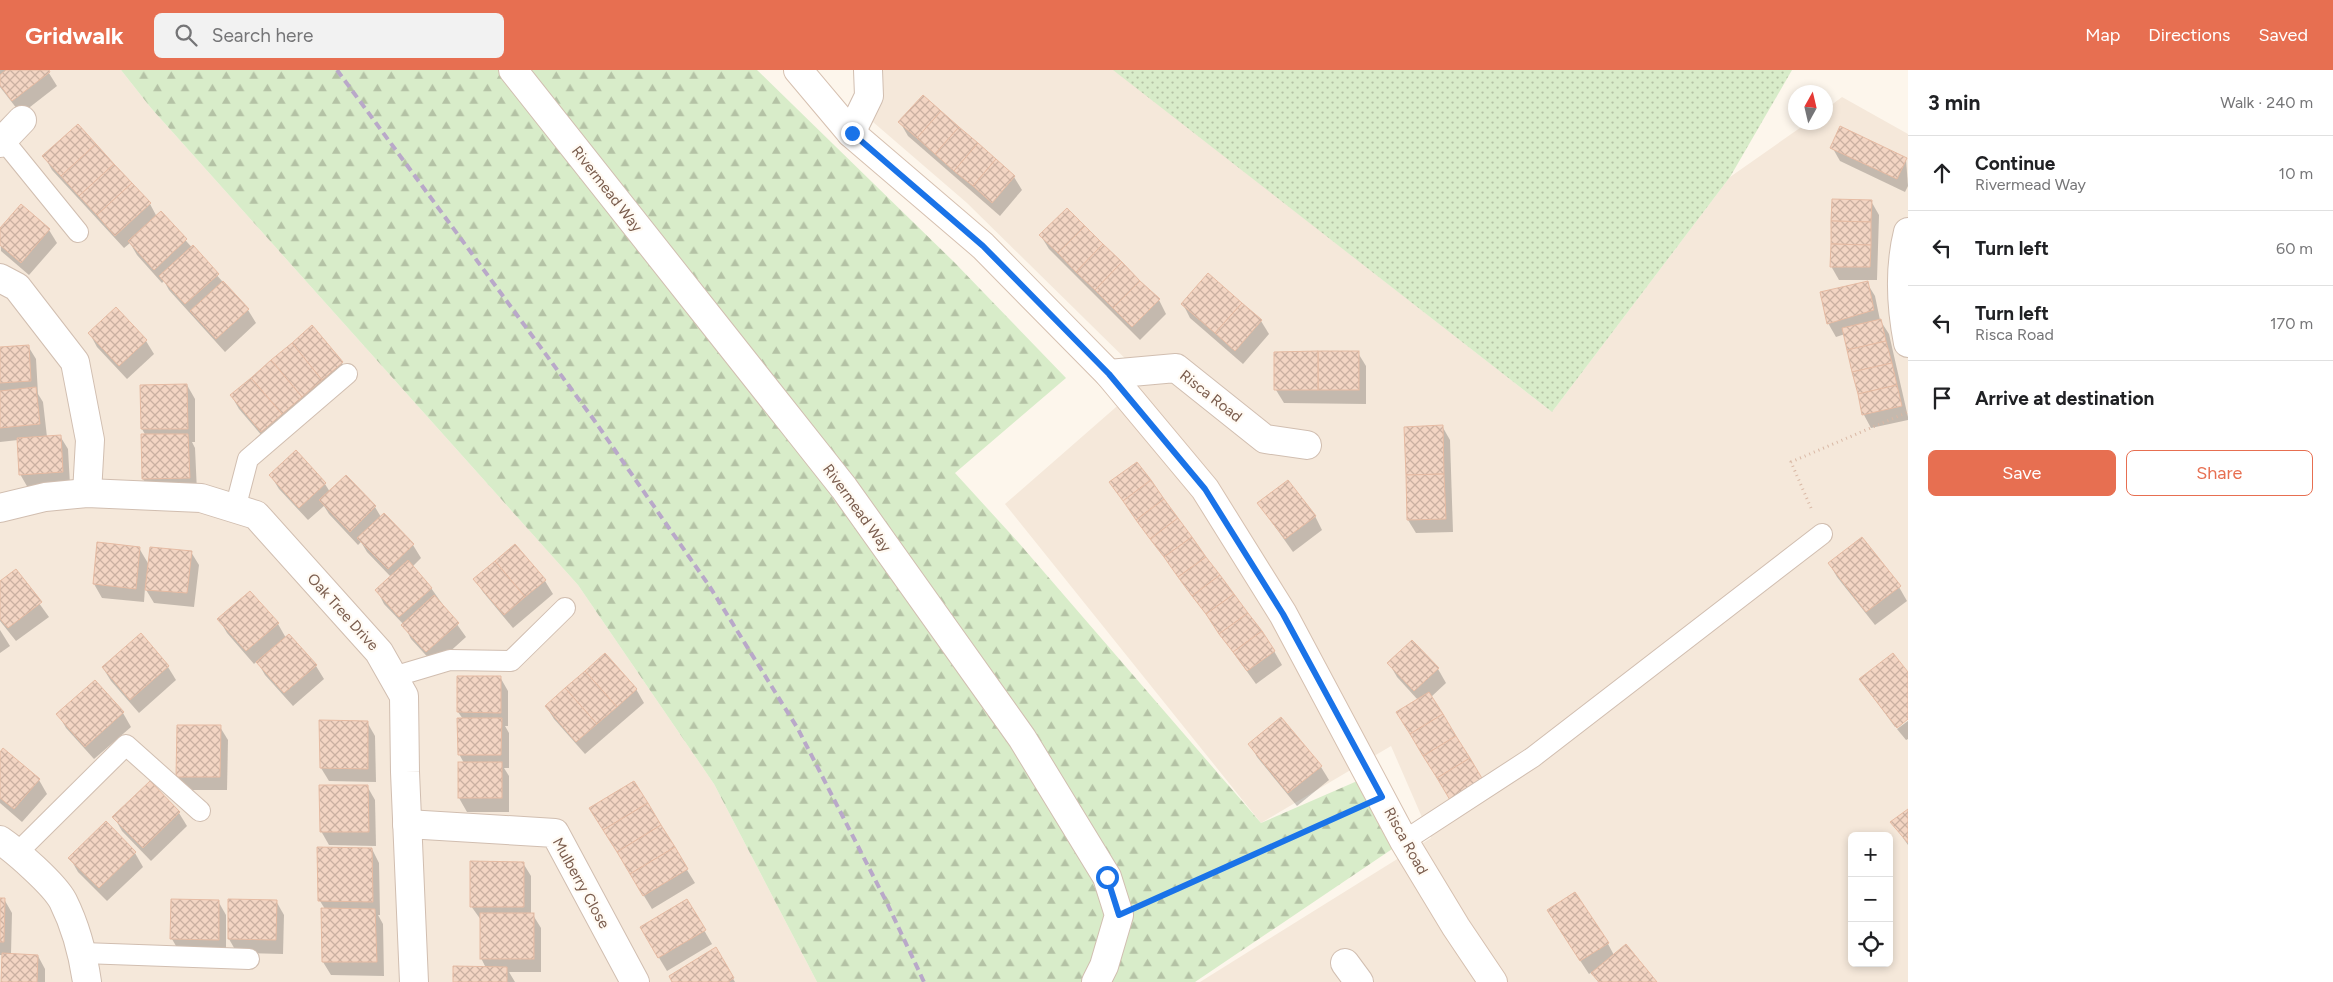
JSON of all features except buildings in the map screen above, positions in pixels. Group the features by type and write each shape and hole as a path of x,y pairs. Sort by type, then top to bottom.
{"street":[{"name":"Rivermead Way","path":"513,70 849,496 1022,738 1107,877 1119,915"},
{"name":"Risca Road","path":"798,70 852,133 983,246 1109,374 1205,489 1283,614 1404,841 1456,927 1493,982"},
{"path":"852,133 869,96 868,70"},
{"path":"1908,232 1904,250 1902,314 1908,344"},
{"path":"0,278 17,287 75,362 90,440 87,493"},
{"name":"Risca Road","path":"1109,374 1176,368 1265,439 1307,444"},
{"name":"Oak Tree Drive","path":"0,508 45,497 87,493 201,498 256,515 379,652 404,696 414,982"},
{"name":"Mulberry Close","path":"407,824 555,833 635,982"},
{"path":"9,846 62,900 83,953 87,982"},
{"path":"1096,982 1104,966 1119,915"}],"lane":[{"path":"6,135 78,232"},
{"path":"235,509 248,459 348,374"},
{"path":"1404,841 1533,757 1822,534"},
{"path":"393,677 450,660 511,661 565,608"},
{"path":"9,846 126,745 200,811"},
{"path":"83,953 249,960"}],"path":[{"path":"1822,534 1791,462 1908,412"},
{"path":"1119,915 1382,797"}],"shaded area":[{"path":"0,70 121,70 151,108 578,585 714,784 817,982 0,982"},
{"path":"883,70 1114,70 1552,412 1730,177 1797,130 1833,130 1833,104 1842,97 1908,134 1908,982 1200,982 1431,838 1391,746 1261,823 1005,504 1147,380 967,203 873,122"}],"green space":[{"path":"121,70 757,70 954,262 1066,378 955,473 1018,542 1261,823 1371,775 1404,841 1195,982 817,982 714,784 578,585 151,108"},
{"path":"1113,70 1792,70 1730,177 1552,412"}],"railway":[{"path":"337,70 594,420 710,587 798,729 887,903 924,982"}],"route":[{"path":"852,133 983,246 1109,374 1205,489 1283,614 1382,797 1119,915 1107,877"}]}
